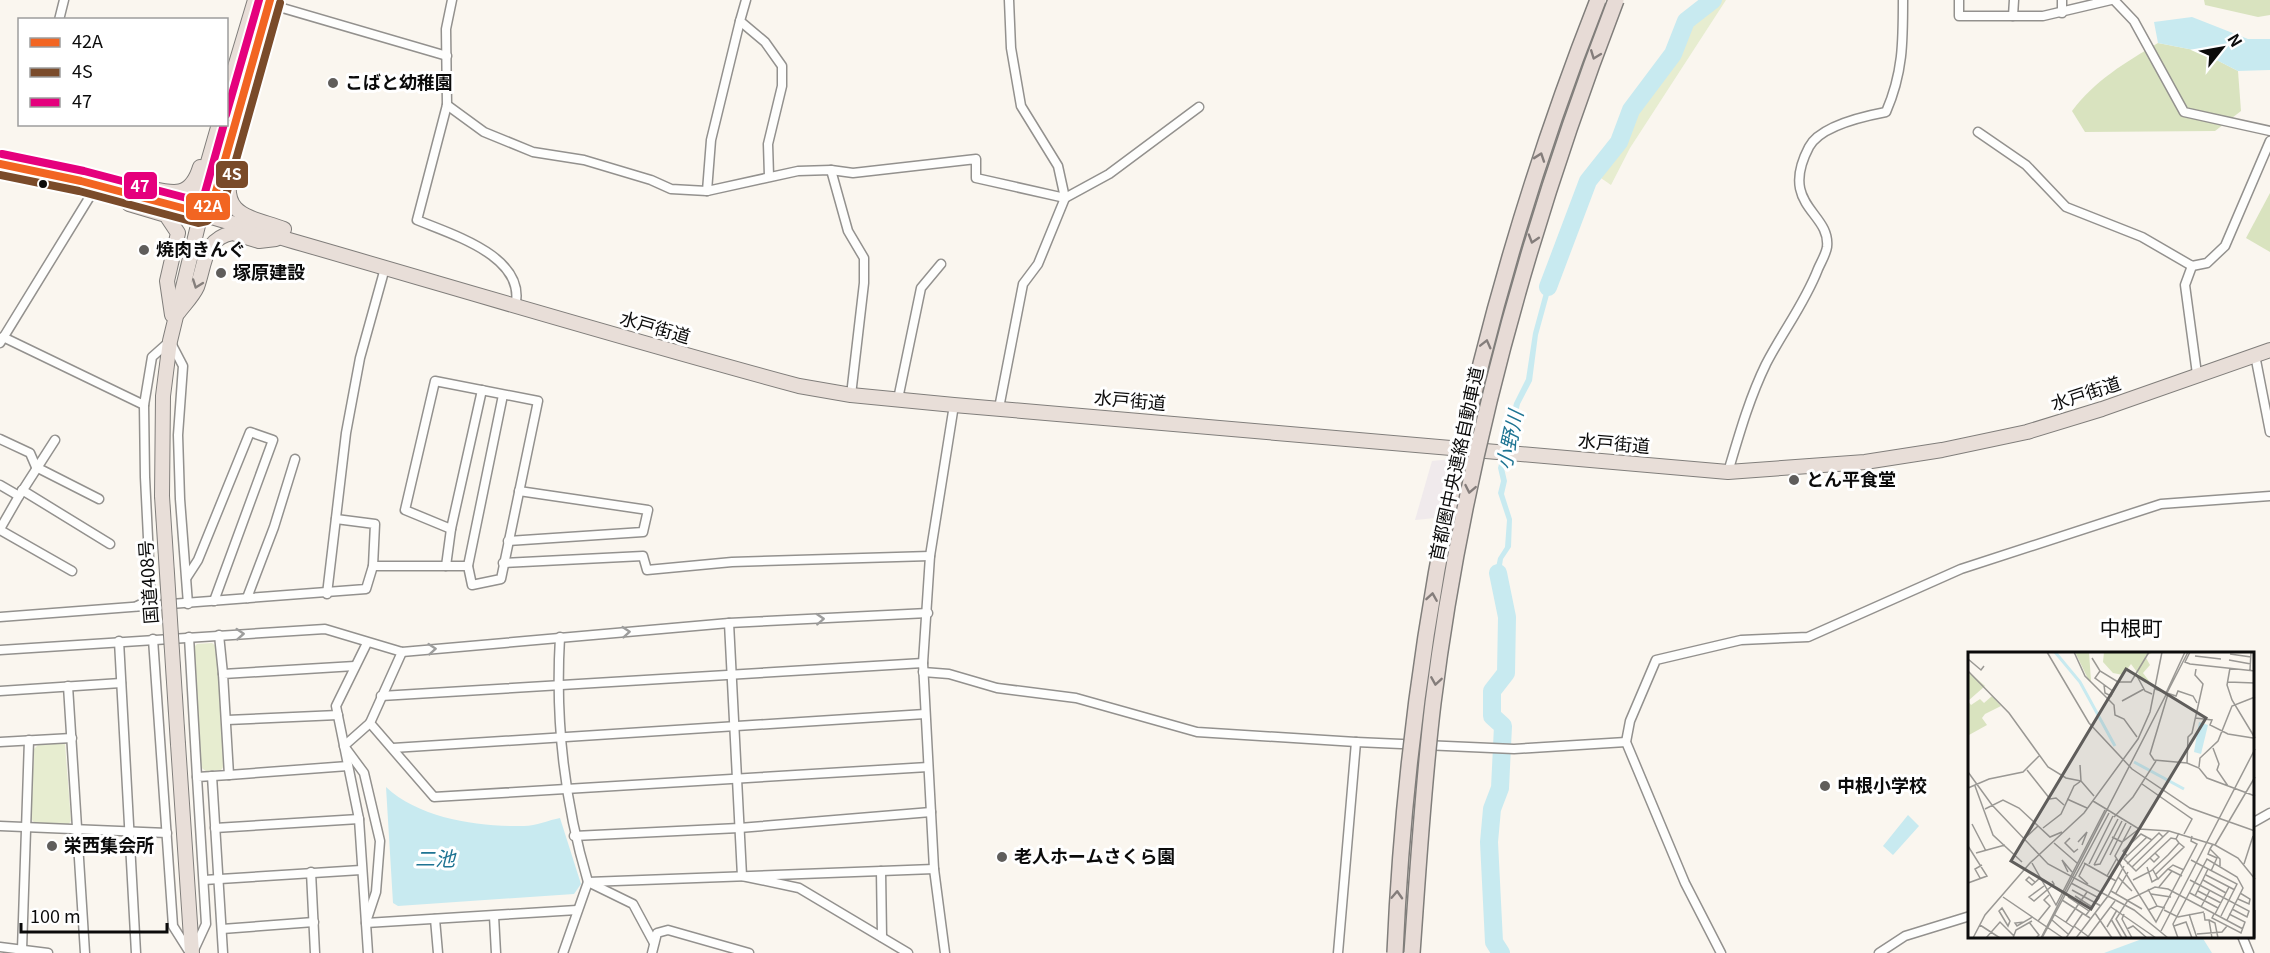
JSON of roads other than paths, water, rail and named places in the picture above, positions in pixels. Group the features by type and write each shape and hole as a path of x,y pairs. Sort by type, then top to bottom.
{"highway":[{"path":"228,90 255,0"},
{"name":"首都圏中央連絡自動車道","path":"1395,953 1402,828 1417,700 1435,578 1457,467 1485,345 1524,207 1598,0"},
{"name":"首都圏中央連絡自動車道","path":"1412,953 1420,831 1433,702 1473,475 1496,374 1555,166 1616,0"},
{"path":"201,213 213,202 270,2"},
{"path":"238,117 240,136 227,189 232,205 244,215 307,238 313,247"},
{"path":"173,320 166,281 178,241 178,233 166,215 129,204 115,189 133,184 168,193 184,189 197,177 213,126"},
{"path":"201,213 198,197 218,126"},
{"name":"水戸街道","path":"0,164 115,189 515,307 799,386 851,395 954,405 1728,471 1864,462 1942,450 2038,429 2270,350"},
{"name":"国道408号","path":"192,953 162,496 162,426 173,320 201,213"},
{"path":"173,320 196,289 206,252 212,242 233,233 259,241 285,239"}],"street":[{"path":"59,18 64,0"},
{"path":"255,0 270,2 447,56"},
{"path":"453,0 447,23 447,105 417,220 471,243 508,268 518,294 515,307"},
{"path":"707,191 711,140 746,0"},
{"path":"999,408 1023,284 1038,264 1065,198 1058,166 1029,122 1022,106 1011,48 1009,0"},
{"path":"1728,471 1750,398 1768,362 1807,297 1827,247 1825,232 1802,198 1799,179 1803,163 1810,145 1831,129 1859,117 1886,112 1897,86 1903,46 1903,0"},
{"path":"1959,0 1959,16 2062,13 2113,0 2134,21 2184,112 2270,131"},
{"path":"2013,16 2014,0"},
{"path":"2062,0 2062,13"},
{"path":"740,21 765,42 782,66 782,86 768,144 769,176"},
{"path":"447,105 484,132 533,152 584,160 651,180 671,189 707,191 769,176 831,170 864,172 976,159 976,178 1065,198 1109,174 1199,107"},
{"path":"1978,132 2026,165 2066,207 2142,237 2192,266 2207,263 2225,246 2270,141"},
{"path":"831,170 848,231 864,258 864,283 851,395"},
{"path":"97,185 2,340 144,405"},
{"path":"898,399 921,288 941,264"},
{"path":"2192,266 2185,285 2197,374"},
{"path":"327,594 346,433 360,358 385,268"},
{"path":"131,609 151,599 144,477 144,405 152,357 170,341 183,366 178,446 188,604"},
{"path":"2255,355 2270,432"},
{"path":"451,529 405,510 435,381 538,401 501,579 472,585 468,566 503,395"},
{"path":"446,566 451,529 482,390"},
{"path":"945,953 934,869 923,667 930,556 954,405"},
{"path":"186,578 198,560 250,432 273,440 214,602"},
{"path":"0,439 30,453 36,467 99,499"},
{"path":"55,440 1,526 72,571"},
{"path":"247,598 274,527 295,459"},
{"path":"0,485 21,493 110,544"},
{"path":"508,541 643,532 648,510 519,491"},
{"path":"1721,953 1685,883 1626,742 1630,721 1656,660 1741,640 1808,637 1961,569 2162,504 2270,496"},
{"path":"0,617 131,609 366,589 373,566 375,524 336,519"},
{"path":"503,563 643,556 647,570 732,562 930,556"},
{"path":"373,566 468,566"},
{"path":"0,650 325,629 402,652 729,623 928,613"},
{"path":"729,623 742,876"},
{"path":"219,635 227,720 229,775"},
{"path":"153,639 173,926 192,953 206,924 189,637"},
{"path":"560,637 557,687 565,788 574,836 588,882 563,953"},
{"path":"119,641 136,953"},
{"path":"367,643 336,706 359,819 368,953"},
{"path":"344,746 370,723 402,652"},
{"path":"223,674 356,666"},
{"path":"381,696 923,667 997,688 1077,698 1197,732 1514,749 1626,742"},
{"path":"0,691 121,682"},
{"path":"68,686 85,953"},
{"path":"393,748 925,714"},
{"path":"227,720 338,715"},
{"path":"370,723 434,797 928,767"},
{"path":"0,742 72,738"},
{"path":"22,950 30,740"},
{"path":"1338,953 1356,742"},
{"path":"344,746 364,773 380,841 376,892 366,923"},
{"path":"197,777 348,766"},
{"path":"212,776 223,953"},
{"path":"574,836 739,828 931,812"},
{"path":"2255,821 2270,813"},
{"path":"215,828 359,819"},
{"path":"0,826 167,833"},
{"path":"588,882 934,869"},
{"path":"204,880 361,870"},
{"path":"881,871 882,937"},
{"path":"311,872 315,953"},
{"path":"742,876 799,888 908,953"},
{"path":"588,882 633,904 654,943"},
{"path":"366,923 577,910"},
{"path":"494,916 496,953"},
{"path":"1880,953 1905,936 1968,917"},
{"path":"435,919 438,953"},
{"path":"222,929 314,922"},
{"path":"652,953 657,933 668,930 749,953"},
{"path":"2243,938 2249,953"},
{"path":"0,947 48,953"}],"water":[{"path":"2192,17 2248,39 2270,39 2270,70 2238,71 2199,51 2158,43 2154,22"},
{"path":"1552,263 1557,266 1538,335 1532,381 1520,404 1504,468 1507,481 1504,494 1512,519 1511,547 1503,559 1501,572 1505,596 1499,596 1495,572 1498,558 1505,547 1507,520 1498,493 1501,481 1498,468 1514,403 1526,379 1533,333"},
{"name":"二池","path":"386,787 416,807 433,814 470,823 524,826 560,818 581,884 574,894 398,906 393,903"},
{"path":"1908,815 1919,826 1893,855 1883,846"},
{"path":"2145,938 2203,938 2212,953 2104,953"}],"waterway":[{"name":"小野川","path":"1548,287 1588,181 1619,142 1631,110 1673,54 1686,21 1713,0"},
{"name":"小野川","path":"1498,573 1507,617 1506,673 1492,691 1492,716 1503,726 1500,788 1492,809 1489,842 1494,942 1501,953"}],"place":[{"name":"こばと幼稚園","path":"333,83"},
{"name":"焼肉きんぐ","path":"144,250"},
{"name":"塚原建設","path":"221,273"},
{"name":"とん平食堂","path":"1794,480"},
{"name":"中根小学校","path":"1825,786"},
{"name":"栄西集会所","path":"52,846"},
{"name":"老人ホームさくら園","path":"1002,857"}],"district":[{"name":"中根町","path":"2131,629"}]}
